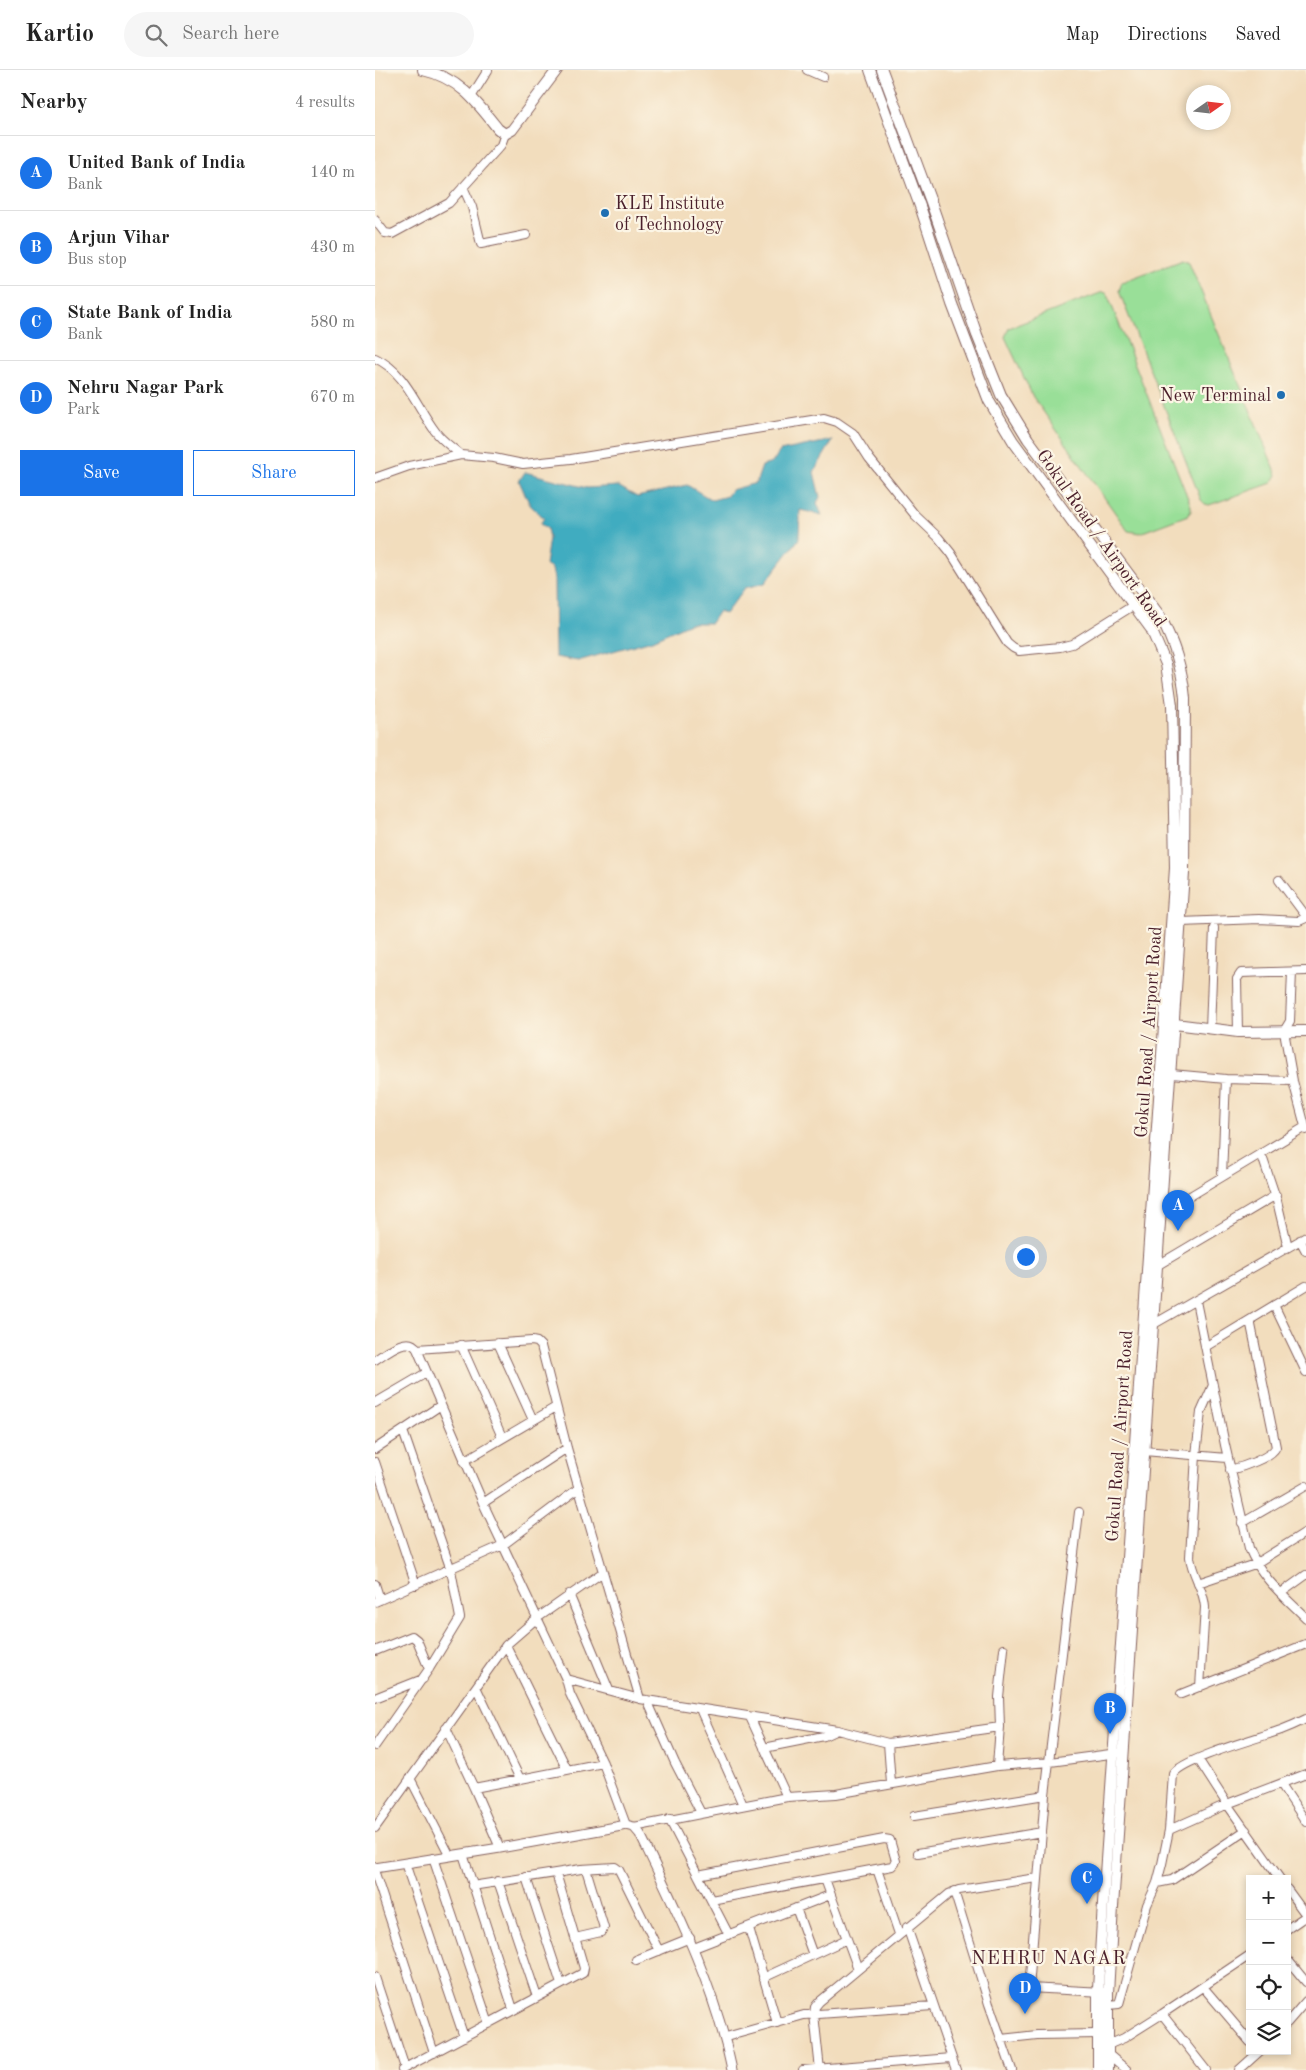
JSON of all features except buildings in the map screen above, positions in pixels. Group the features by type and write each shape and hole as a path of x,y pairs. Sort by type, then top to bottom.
{"main road":[{"path":"423,70 436,71 460,86 498,129 505,134 512,130 557,70"},
{"name":"Gokul Road / Airport Road","path":"870,70 921,209 952,304 989,400 1013,441 1151,629 1166,664 1172,705 1175,868 1148,1324 1103,1992 1098,2034 1098,2070"},
{"path":"882,70 931,202 977,335 1001,395 1028,439 1160,616 1171,636 1183,674 1185,717 1185,873 1158,1265 1148,1324 1144,1451 1119,1753"},
{"path":"1166,664 1180,661"},
{"path":"1168,678 1183,674"},
{"path":"1175,1024 1238,1032 1306,1030"},
{"path":"1103,1992 1108,2006 1108,2070"}],"street":[{"path":"471,97 489,70"},
{"path":"807,70 823,77"},
{"path":"375,220 385,233 392,234 449,202 501,145 505,134"},
{"path":"463,187 472,207 481,244 526,235"},
{"path":"375,358 392,368 401,378 435,432 461,455"},
{"path":"375,478 409,466 461,455 494,458 523,464 571,459 824,418 837,422 853,433 869,458 915,515 938,537 951,553 1007,643 1013,648 1029,650 1060,648 1072,644 1134,605"},
{"path":"1181,922 1259,919 1299,921 1306,917 1279,880"},
{"path":"1210,1028 1214,928"},
{"path":"1238,1032 1238,976 1244,972 1306,971"},
{"path":"1162,1212 1305,1128 1293,1081 1284,1031 1290,1021 1292,972"},
{"path":"1172,1074 1227,1079 1293,1081"},
{"path":"1222,1176 1227,1079"},
{"path":"1261,1153 1276,1195 1288,1247"},
{"path":"1158,1265 1276,1195"},
{"path":"1148,1324 1196,1301 1303,1238 1306,1252"},
{"path":"1205,1347 1306,1286"},
{"path":"1196,1301 1227,1458 1242,1523 1255,1564 1265,1578 1306,1618"},
{"path":"1274,1305 1306,1372"},
{"path":"1230,1470 1251,1464 1273,1452 1277,1447 1250,1320"},
{"path":"375,1360 401,1344 410,1342 417,1349 464,1461 566,1678 570,1694 630,1826 640,1834 691,1938 725,2036 733,2070"},
{"path":"417,1349 537,1342 541,1346 567,1448 603,1572 644,1700 701,1813"},
{"path":"499,1343 533,1420"},
{"path":"461,1345 502,1437"},
{"path":"375,1403 426,1373"},
{"path":"1200,1686 1205,1599 1193,1572 1190,1557 1196,1455 1201,1412 1213,1385"},
{"path":"375,1449 441,1405"},
{"path":"464,1461 556,1407"},
{"path":"375,1746 423,1679 460,1618 451,1570 403,1431"},
{"path":"483,1503 567,1448"},
{"path":"1144,1451 1227,1458"},
{"path":"375,1462 416,1585"},
{"path":"1242,1523 1306,1486"},
{"path":"375,1584 378,1601 451,1570 503,1545 579,1488"},
{"path":"1079,1512 1045,1796 1029,1988 1103,1992"},
{"path":"1198,1583 1255,1564 1306,1532"},
{"path":"375,1828 506,1646 569,1594 603,1572"},
{"path":"1281,1593 1306,1575"},
{"path":"569,1594 609,1690"},
{"path":"375,1651 412,1636 417,1640 429,1669"},
{"path":"1181,1694 1306,1644"},
{"path":"506,1646 567,1769"},
{"path":"997,1766 1000,1727 999,1696 1004,1649"},
{"path":"566,1678 644,1700 837,1730 888,1743 1000,1727"},
{"path":"375,1698 423,1679"},
{"path":"476,1687 520,1779"},
{"path":"700,1709 743,1805"},
{"path":"750,1717 787,1797"},
{"path":"1108,2006 1119,2004 1147,1905 1157,1884 1169,1830 1173,1774 1176,1770 1198,1759 1283,1730 1306,1719"},
{"path":"446,1728 500,1848"},
{"path":"764,1748 829,1734 837,1730"},
{"path":"888,1743 891,1784"},
{"path":"375,1868 630,1826 787,1797 836,1794 997,1766 1050,1762 1119,1753"},
{"path":"1198,1759 1277,1875"},
{"path":"474,1788 603,1763"},
{"path":"1169,1830 1227,1804 1306,1774"},
{"path":"410,1778 450,1856"},
{"path":"1281,1784 1306,1822"},
{"path":"914,1816 1045,1796"},
{"path":"669,1819 729,1935"},
{"path":"1157,1884 1172,1880 1246,1830"},
{"path":"918,1853 1042,1832"},
{"path":"698,1875 884,1839 890,1840 895,1864 711,1900"},
{"path":"463,1854 513,2009"},
{"path":"433,1858 489,2024"},
{"path":"405,1863 464,2037"},
{"path":"472,1886 555,1872 612,1867 619,1870 659,1951"},
{"path":"575,1938 601,1932 605,1928 586,1868"},
{"path":"877,1869 899,1934"},
{"path":"375,1977 404,2069 537,1996 581,1975 584,1971 555,1872"},
{"path":"375,1873 379,1899 434,2053"},
{"path":"526,1877 561,1984"},
{"path":"820,2069 814,2014 815,2007 819,2002 907,1927 954,1891 1037,1878"},
{"path":"825,1879 858,1969"},
{"path":"499,1881 537,1996"},
{"path":"954,1891 1012,2070"},
{"path":"694,1948 830,1895"},
{"path":"1291,1895 1306,1916 1291,1926"},
{"path":"796,1908 813,1955"},
{"path":"907,1927 956,2070"},
{"path":"749,1928 777,2023"},
{"path":"636,1960 691,1938"},
{"path":"763,1978 847,1939"},
{"path":"1127,2070 1108,2049 1204,1988 1246,1958"},
{"path":"1291,1964 1306,1982"},
{"path":"1204,1988 1246,2037"},
{"path":"1291,2018 1306,2001"},
{"path":"725,2036 814,2014 933,2006"},
{"path":"1162,2014 1206,2070"},
{"path":"1001,2039 1037,2035 1098,2034"},
{"path":"1239,2070 1256,2055"},
{"path":"803,2070 951,2058"}],"green space":[{"path":"1183,259 1189,262 1277,475 1272,483 1209,505 1201,500 1119,291 1122,282"},
{"path":"1103,292 1108,296 1191,506 1191,511 1188,515 1140,533 1128,531 1033,397 1005,337 1009,328"}],"water":[{"path":"833,440 814,472 820,497 817,503 822,515 800,510 799,539 765,583 745,588 725,614 719,611 711,623 690,623 652,640 578,661 555,657 554,579 552,569 545,565 549,538 547,528 540,524 544,518 530,505 519,481 525,472 587,488 618,486 637,497 687,485 712,500 727,496 731,490 756,483 762,466 772,463 780,451"}],"place":[{"name":"KLE Institute of Technology","path":"605,213"},
{"name":"New Terminal","path":"1281,395"},
{"name":"United Bank of India","path":"1178,1231"},
{"name":"Arjun Vihar","path":"1110,1734"},
{"name":"State Bank of India","path":"1087,1904"},
{"name":"Nehru Nagar Park","path":"1025,2014"}],"district":[{"name":"NEHRU NAGAR","path":"1049,1957"}]}
